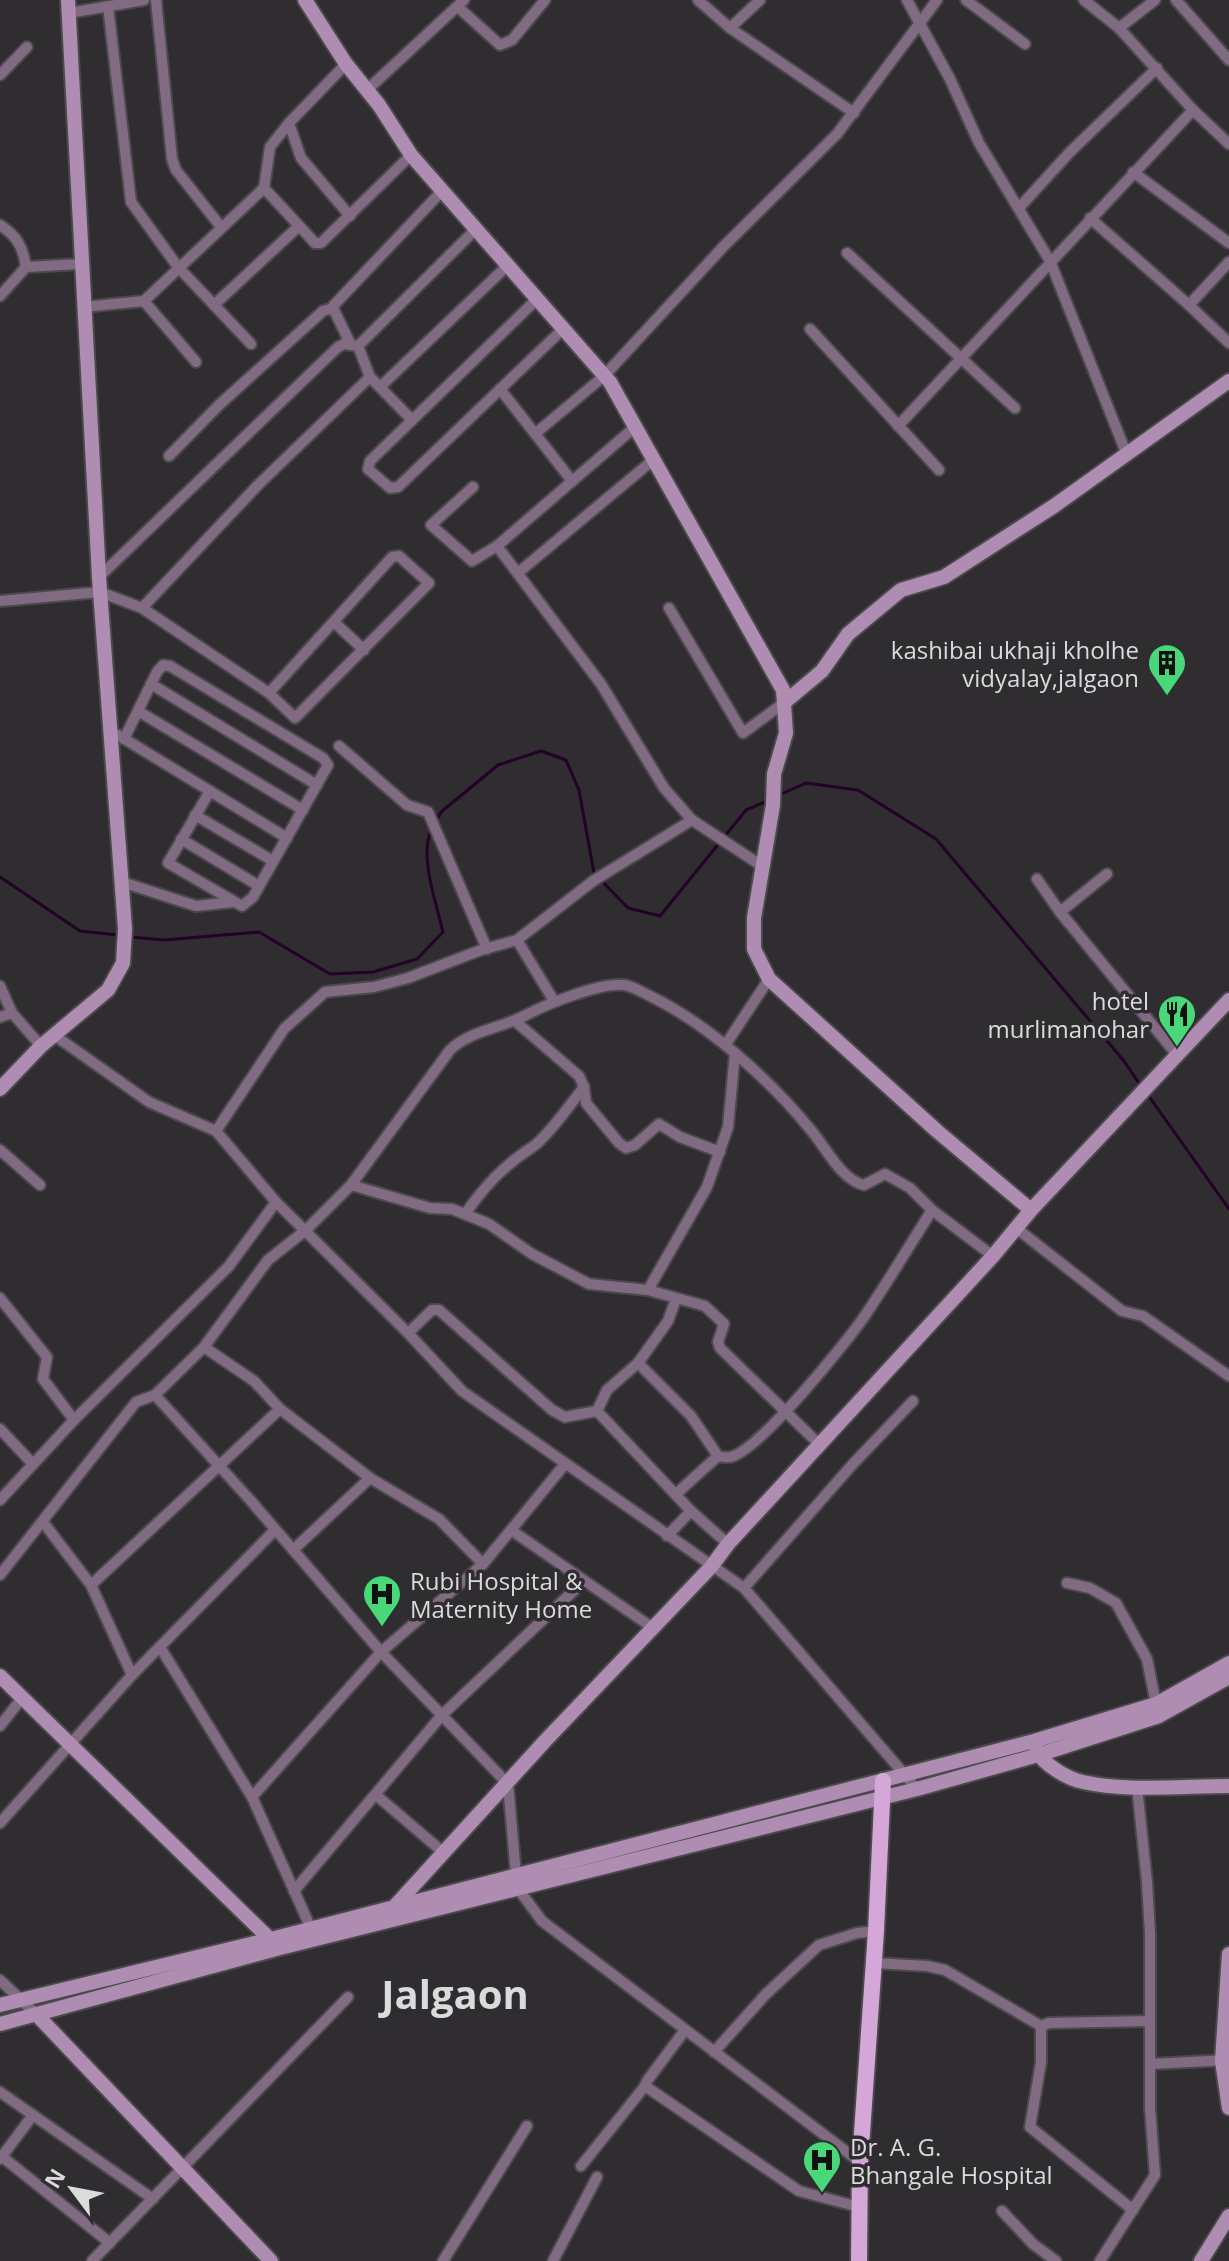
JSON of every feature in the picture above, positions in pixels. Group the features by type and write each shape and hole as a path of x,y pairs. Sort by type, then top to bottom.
{"main road":[{"path":"305,0 411,155 604,376 783,690 786,733 774,774 773,805 754,918 754,949 769,979 937,1131 1031,1210"},
{"path":"0,1089 41,1046 108,990 123,963 125,929 118,735 100,585 69,6"},
{"path":"785,702 822,671 848,634 901,590 944,577 1054,506 1229,381"},
{"path":"378,1925 711,1567 728,1544 821,1446 1031,1210 1229,1000"},
{"path":"314,1934 378,1925 518,1882 883,1788 917,1789 1156,1704 1229,1663"},
{"path":"0,1676 275,1944"},
{"path":"883,1788 905,1775 1036,1748 1159,1716 1229,1677"},
{"path":"1036,1748 1058,1771 1081,1782 1137,1787 1229,1786"},
{"path":"859,2261 860,2162 883,1788"},
{"path":"0,2024 314,1934 394,1907 518,1882"},
{"path":"0,2005 275,1944"},
{"path":"1229,1954 1225,2061 1229,2108"},
{"path":"36,2014 271,2261"},
{"path":"1201,2261 1229,2216"}],"street":[{"path":"69,6 108,6 144,0"},
{"path":"156,0 172,159 176,170 221,227"},
{"path":"367,90 461,3 500,45 512,40 545,0"},
{"path":"698,0 730,28 854,113"},
{"path":"730,28 760,0"},
{"path":"907,0 979,143 1050,261 1127,455"},
{"path":"536,433 604,376 660,313 799,169 837,134 937,0"},
{"path":"966,0 1025,44"},
{"path":"1084,0 1119,28 1193,110 1229,144"},
{"path":"1119,28 1155,0"},
{"path":"1176,0 1229,60"},
{"path":"108,6 131,202 178,267 251,344"},
{"path":"0,75 27,47"},
{"path":"83,307 144,301 264,188 270,147 346,64"},
{"path":"1019,208 1069,153 1157,68"},
{"path":"898,426 1193,110"},
{"path":"289,123 301,158 350,216"},
{"path":"264,188 318,245 411,155"},
{"path":"1133,172 1229,243"},
{"path":"169,456 219,405 323,311 333,308 442,191"},
{"path":"1090,218 1229,343"},
{"path":"214,305 299,226"},
{"path":"2,229 13,234 23,249 44,266"},
{"path":"0,601 100,585 338,347 354,345 475,230"},
{"path":"23,249 26,267"},
{"path":"847,253 1015,408"},
{"path":"1189,305 1229,262"},
{"path":"0,296 26,267 81,264"},
{"path":"380,387 507,266"},
{"path":"537,299 367,465 368,469 390,488 398,487 563,329"},
{"path":"144,301 196,362"},
{"path":"333,308 370,377 412,420"},
{"path":"810,329 939,470"},
{"path":"142,608 258,485 370,377"},
{"path":"500,389 572,481"},
{"path":"473,487 432,522 432,528 472,561 497,546 635,427"},
{"path":"519,572 653,460"},
{"path":"497,546 601,684 664,788 692,820 762,866"},
{"path":"100,585 142,608 269,693 295,718 428,586 426,580 399,556 392,557 269,693"},
{"path":"669,608 743,733 785,702"},
{"path":"334,622 364,650"},
{"path":"210,791 168,863 242,906 246,905 259,886 273,861 287,838 303,810 328,765 326,760 310,750 170,666 163,665 138,711 118,735 210,791 287,838"},
{"path":"151,684 317,785"},
{"path":"138,711 303,810"},
{"path":"339,746 407,805 428,812 487,949"},
{"path":"195,815 273,861"},
{"path":"216,1131 284,1029 325,992 374,987 408,978 517,940 593,881 692,820"},
{"path":"181,839 259,886"},
{"path":"1060,912 1107,874"},
{"path":"1037,879 1060,912 1178,1056"},
{"path":"122,882 196,906 233,902"},
{"path":"517,940 554,1001"},
{"path":"726,1044 769,979"},
{"path":"0,1575 136,1402 155,1395 204,1347 268,1260 306,1230 351,1185 459,1041 515,1021 554,1001 611,985 627,985 664,1003 726,1044 809,1127 853,1180 864,1185 885,1174 910,1188 932,1210 993,1256"},
{"path":"0,986 12,1013 41,1046"},
{"path":"0,1017 12,1013"},
{"path":"515,1021 582,1080 586,1103 626,1148 635,1145 659,1124 680,1137 720,1152"},
{"path":"54,1035 149,1102 216,1131 276,1202 462,1391 744,1588 917,1789"},
{"path":"648,1290 707,1187 720,1152 728,1127 735,1053"},
{"path":"465,1214 487,1183 531,1148 584,1087"},
{"path":"0,1150 40,1185"},
{"path":"351,1185 430,1208 452,1209 465,1214 489,1224 532,1254 589,1284 648,1290 705,1306 723,1321 718,1342 720,1348 821,1446"},
{"path":"0,1500 74,1420 229,1266 276,1202"},
{"path":"676,1494 718,1456 730,1457 741,1452 785,1410 864,1317 932,1210"},
{"path":"1016,1228 1122,1311 1143,1316 1229,1376"},
{"path":"0,1298 47,1357 43,1379 74,1420"},
{"path":"597,1411 607,1390 638,1363 668,1321 676,1299"},
{"path":"408,1333 432,1310 439,1310 552,1410 565,1417 597,1411"},
{"path":"204,1347 254,1381 280,1409 370,1478 439,1519 483,1564"},
{"path":"638,1363 691,1416 718,1456"},
{"path":"155,1395 381,1652 508,1784 518,1882 542,1921 860,2162"},
{"path":"744,1588 913,1401"},
{"path":"91,1585 280,1409"},
{"path":"597,1411 691,1511 728,1544"},
{"path":"0,1429 32,1463"},
{"path":"252,1797 381,1652 483,1564 565,1464"},
{"path":"293,1550 370,1478"},
{"path":"667,1536 691,1511"},
{"path":"43,1522 91,1585 132,1675"},
{"path":"0,1823 132,1675 275,1530"},
{"path":"511,1530 653,1628"},
{"path":"294,1891 442,1715 584,1581"},
{"path":"1067,1583 1090,1588 1116,1603 1147,1659 1156,1704"},
{"path":"160,1647 252,1797 314,1934"},
{"path":"0,1726 22,1698"},
{"path":"1100,2261 1155,2175 1147,1882 1137,1787"},
{"path":"376,1795 444,1853"},
{"path":"714,2052 766,1994 819,1945 857,1933 876,1931"},
{"path":"874,1963 945,1970 1041,2026"},
{"path":"0,1980 36,2014"},
{"path":"92,2261 348,1997"},
{"path":"1041,2026 1049,2023 1150,2021"},
{"path":"1041,2026 1041,2062 1030,2127 1133,2210"},
{"path":"581,2166 685,2030"},
{"path":"1150,2064 1225,2061"},
{"path":"645,2086 799,2191 859,2207"},
{"path":"0,2092 153,2199"},
{"path":"33,2115 1,2157 110,2243"},
{"path":"443,2261 527,2126"},
{"path":"553,2261 597,2177"},
{"path":"1002,2211 1033,2244 1056,2261"}],"waterway":[{"path":"435,823 441,812 498,765 541,751 566,760 579,790 594,873 628,908 660,916 720,842"},
{"path":"777,796 806,783 858,790 936,839 1124,1061 1141,1086"},
{"path":"725,836 746,810 767,801"},
{"path":"130,937 164,940 259,932 330,974 373,972 417,959 443,932 428,865 428,839 432,829"},
{"path":"0,877 80,931 118,935"},
{"path":"1148,1095 1229,1209"}],"place":[{"name":"kashibai ukhaji kholhe vidyalay,jalgaon","path":"1167,697"},
{"name":"hotel murlimanohar","path":"1177,1048"},
{"name":"Rubi Hospital & Maternity Home","path":"382,1628"},
{"name":"Dr. A. G. Bhangale Hospital","path":"822,2194"}],"district":[{"name":"Jalgaon","path":"455,1993"}]}
